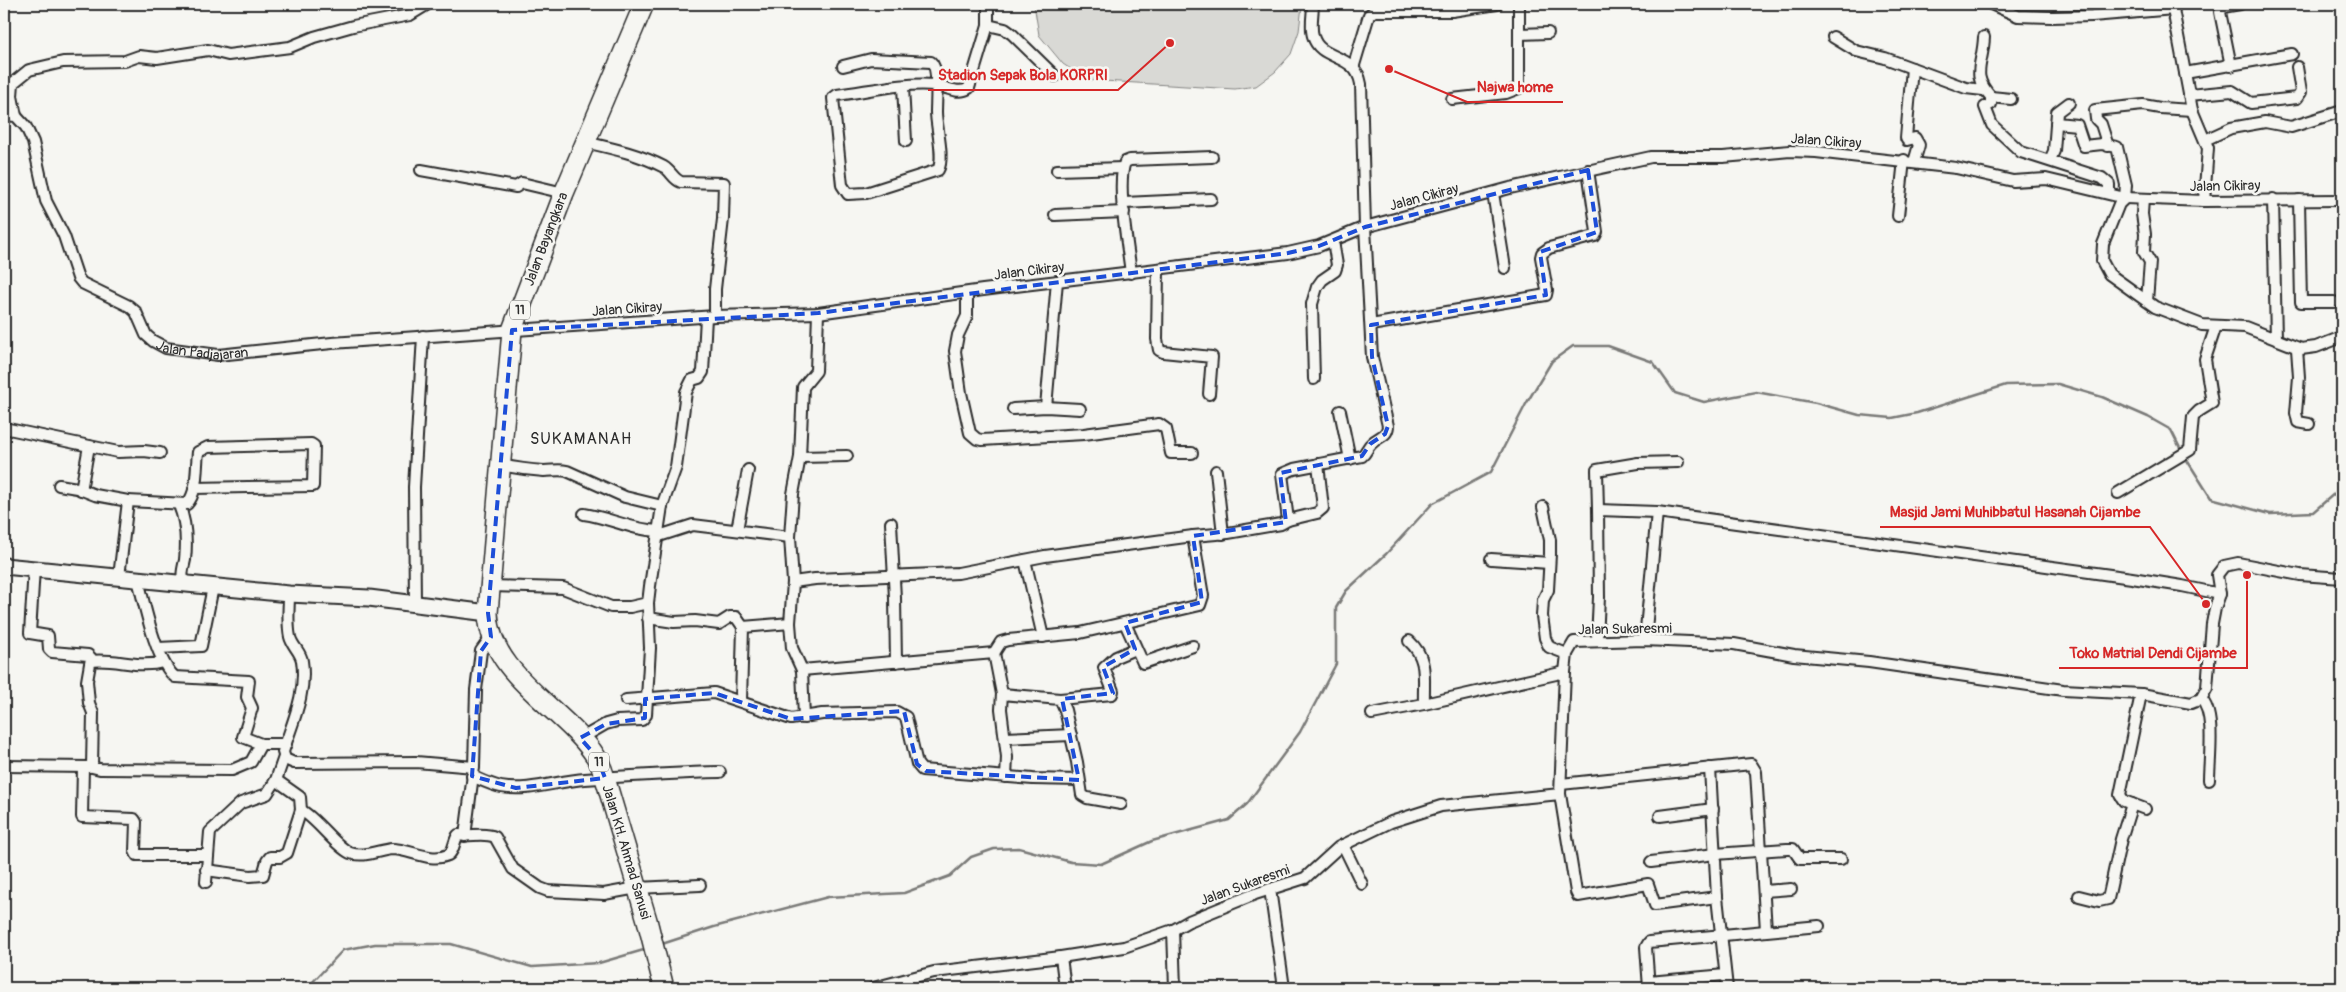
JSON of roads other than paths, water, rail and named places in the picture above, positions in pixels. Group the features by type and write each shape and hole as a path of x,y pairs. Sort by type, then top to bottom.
{"highway":[{"name":"Jalan Bayangkara","path":"491,637 488,613 512,330 564,193 644,4"},
{"name":"Jalan KH. Ahmad Sanusi","path":"491,637 510,666 597,757 647,920 662,982"}],"street":[{"path":"4,115 16,116 12,96 13,83 29,70 42,66 63,62 125,61 139,56 157,58 208,50 228,55 290,47 314,37 353,26 410,15 428,4"},
{"path":"843,66 871,60 932,62 936,68 935,86 936,122 940,160 938,170 874,190 848,194 842,185 833,98 837,95 903,87 935,86 959,91 969,88 988,25 988,4"},
{"path":"1288,520 1282,474 1285,471 1364,454 1371,443 1387,432 1384,408 1372,357 1365,227 1361,84 1358,71 1354,65 1334,56 1316,43 1312,34 1313,4"},
{"path":"1354,65 1369,15 1374,11 1497,4"},
{"path":"1452,99 1518,90 1520,86 1520,4"},
{"path":"1990,4 2018,16 2051,17 2092,16 2173,6 2192,110 2205,140 2208,159 2204,201"},
{"path":"2231,66 2220,12 2223,8 2240,4"},
{"path":"988,25 1005,29 1012,34 1055,76"},
{"path":"1520,34 1548,33"},
{"path":"1833,37 1856,51 1912,68 1966,88 1983,90"},
{"path":"1984,37 1983,56 1978,75 1989,102 1988,120 2021,152 2102,178 2117,196 2119,204 2103,244 2102,261 2109,274 2155,307 2187,320 2216,326 2245,327 2296,348 2316,347 2342,337"},
{"path":"2185,73 2292,54"},
{"path":"2189,95 2228,91 2251,103 2297,98 2301,92 2297,67"},
{"path":"1898,216 1909,161 1919,145 1915,138 1907,140 1906,138 1912,68"},
{"path":"903,87 906,141"},
{"path":"1989,102 2011,99"},
{"path":"2050,160 2054,151 2058,109 2069,103"},
{"path":"2108,146 2101,124 2096,119 2095,110 2143,105 2192,110"},
{"path":"2205,140 2231,128 2265,122 2291,127 2342,110"},
{"name":"Jalan Padjajaran","path":"16,116 26,127 33,142 40,181 46,200 64,236 78,278 82,283 129,306 136,312 146,335 166,348 218,355 315,344 512,330"},
{"path":"2056,123 2077,125 2084,146 2102,144 2116,146 2126,185 2117,196"},
{"path":"580,739 606,724 645,718 650,648 648,603 662,506 676,467 686,392 692,380 699,378 703,372 723,219 724,183 718,181 681,182 676,180 666,168 630,153 585,142"},
{"name":"Jalan Cikiray","path":"512,330 710,317 818,314 1057,281 1288,253 1333,241 1365,227 1493,192 1652,157 1723,157 1790,151 1909,161 1956,168 2014,181 2046,179 2117,196 2143,199 2204,201 2342,200"},
{"path":"1131,272 1124,207 1123,168 1125,162 1130,160 1212,157"},
{"path":"1057,170 1123,168"},
{"path":"421,170 516,187 522,183 564,193"},
{"path":"1371,325 1546,295 1542,253 1549,248 1596,236 1588,170"},
{"path":"1493,192 1505,268"},
{"path":"1056,215 1211,199"},
{"path":"2143,199 2144,254 2150,262 2147,301"},
{"path":"2273,199 2276,339"},
{"path":"2299,200 2302,302 2334,302"},
{"path":"1314,379 1312,304 1317,287 1322,280 1336,271 1338,265 1333,241"},
{"path":"1158,270 1157,339 1159,350 1212,357 1209,394"},
{"path":"1046,407 1057,281"},
{"path":"967,293 967,316 958,335 955,351 961,393 973,437 982,440 1084,434 1159,424 1166,428 1171,453 1192,453"},
{"path":"804,718 802,670 792,648 790,624 793,582 790,537 800,457 804,387 816,371 818,314"},
{"path":"2118,493 2188,452 2193,418 2199,411 2212,403 2206,352 2216,326"},
{"path":"415,604 414,488 423,336"},
{"path":"2296,348 2298,377 2296,413 2298,422 2309,424"},
{"path":"1013,409 1046,407 1080,409"},
{"path":"1340,411 1350,458"},
{"path":"4,428 118,452 144,451 160,453"},
{"path":"59,485 95,495 128,501 179,505 189,502 194,488 198,452 204,447 311,444 314,446 313,486 194,488"},
{"path":"81,490 89,446"},
{"path":"800,457 847,456"},
{"path":"1597,641 1598,510 1596,470 1638,462 1678,462"},
{"path":"793,582 815,578 958,573 1025,560 1193,536 1223,534 1280,524 1288,520 1317,514 1323,508 1318,464"},
{"path":"500,465 547,471 560,469 586,478 625,497 662,506"},
{"path":"737,530 748,470"},
{"path":"1216,471 1223,534"},
{"path":"119,577 128,501"},
{"path":"179,505 186,529 185,558 181,576 184,583"},
{"path":"1543,507 1550,540 1548,590 1543,601 1545,638 1552,648 1567,654"},
{"path":"1598,510 1657,512 2132,578 2220,594"},
{"path":"1644,640 1657,512"},
{"path":"584,514 604,517 638,530 659,534 693,525 790,537"},
{"path":"891,523 896,662"},
{"path":"1006,777 1008,769 1001,709 1002,694 994,653 999,644 1005,640 1080,633 1184,610 1202,602 1193,536"},
{"path":"1491,559 1549,563"},
{"path":"1025,560 1043,637"},
{"path":"2209,780 2210,723 2206,704 2201,699 2207,688 2212,624 2220,594 2217,575 2221,569 2233,563 2300,575 2342,578"},
{"path":"4,566 288,594 368,598 488,613"},
{"path":"34,568 30,633 48,636 51,651 88,655 91,661 87,681 89,703 93,713 88,767 80,815 82,817 134,819 135,851 137,854 207,855"},
{"path":"138,578 158,648 167,671 175,677 249,681 247,697 252,708 243,734 244,738 261,744 286,744"},
{"path":"491,586 563,588 611,607 630,607 648,603"},
{"path":"158,648 201,646 213,587"},
{"path":"206,882 210,832 240,803 267,794 276,780 298,711 303,665 300,653 290,637 288,594"},
{"path":"648,618 674,622 695,621 719,624 730,617 736,617 743,626 740,701"},
{"path":"1125,623 1140,661 1146,664 1193,646"},
{"path":"743,626 790,624"},
{"path":"465,836 473,772 476,690 481,651 491,637"},
{"name":"Jalan Sukaresmi","path":"873,988 934,972 1061,957 1124,946 1172,930 1189,921 1270,889 1305,878 1343,845 1391,822 1431,808 1561,789 1565,672 1567,654 1574,642 1644,640 1734,644 1794,655 1869,662 2063,690 2141,694 2188,703 2201,699"},
{"path":"1409,641 1419,650 1422,658 1424,704"},
{"path":"1002,694 1060,699 1112,694 1113,691 1104,668 1116,657 1135,648"},
{"path":"802,670 994,653"},
{"path":"91,661 101,660 137,665 163,662"},
{"path":"1372,714 1565,672"},
{"path":"626,700 714,693 791,718 804,718 822,714 900,712 906,717 917,764 922,770 1006,777 1079,780"},
{"path":"2141,694 2120,795 2121,799 2145,809"},
{"path":"1060,699 1071,735 1083,797 1121,804"},
{"path":"1005,738 1071,735"},
{"path":"4,766 232,770 251,762 261,744"},
{"path":"284,757 294,763 416,762 473,772 501,787 516,788 605,778 720,772"},
{"path":"1717,897 1655,905 1648,884 1578,896 1561,789 1748,763 1755,768 1766,930"},
{"path":"1710,768 1720,936 1727,988"},
{"path":"206,870 250,876 263,875 270,857 280,857 288,853 301,810 300,797 276,780"},
{"path":"2079,896 2099,901 2108,899 2121,840 2132,804"},
{"path":"1660,816 1712,809"},
{"path":"301,810 312,816 344,848 356,854 392,849 403,850 422,856 446,855 451,852 456,836 480,834 495,837 513,869 540,888 548,891 604,894 637,888 700,885"},
{"path":"1343,845 1362,884"},
{"path":"1651,862 1715,854 1790,849 1800,858 1841,859"},
{"path":"1270,889 1284,988"},
{"path":"1764,891 1792,889"},
{"path":"1725,975 1649,985 1646,947 1649,942 1819,926"},
{"path":"1172,930 1175,988"},
{"path":"1061,957 1065,988"}],"waterway":[{"path":"662,944 714,927 828,897 904,893 950,876 971,857 994,849 1019,848 1071,862 1101,864 1152,841 1229,820 1247,804 1300,732 1336,664 1336,608 1346,591 1386,554 1432,504 1491,472 1526,404 1552,361 1573,346 1608,346 1653,362 1675,393 1704,402 1756,392 1816,403 1859,415 1892,418 1917,413 2006,385 2058,384 2102,397 2148,417 2171,430 2182,452"},
{"path":"2185,457 2211,498 2270,514 2313,512 2342,487"},
{"path":"307,988 343,950 375,944 451,944 532,967 599,963 647,949"}],"place":[{"name":"Stadion Sepak Bola KORPRI","path":"1170,43"},
{"name":"Najwa home","path":"1389,69"},
{"name":"Toko Matrial Dendi Cijambe","path":"2247,575"},
{"name":"Masjid Jami Muhibbatul Hasanah Cijambe","path":"2206,604"}],"district":[{"name":"SUKAMANAH","path":"581,439"}]}
